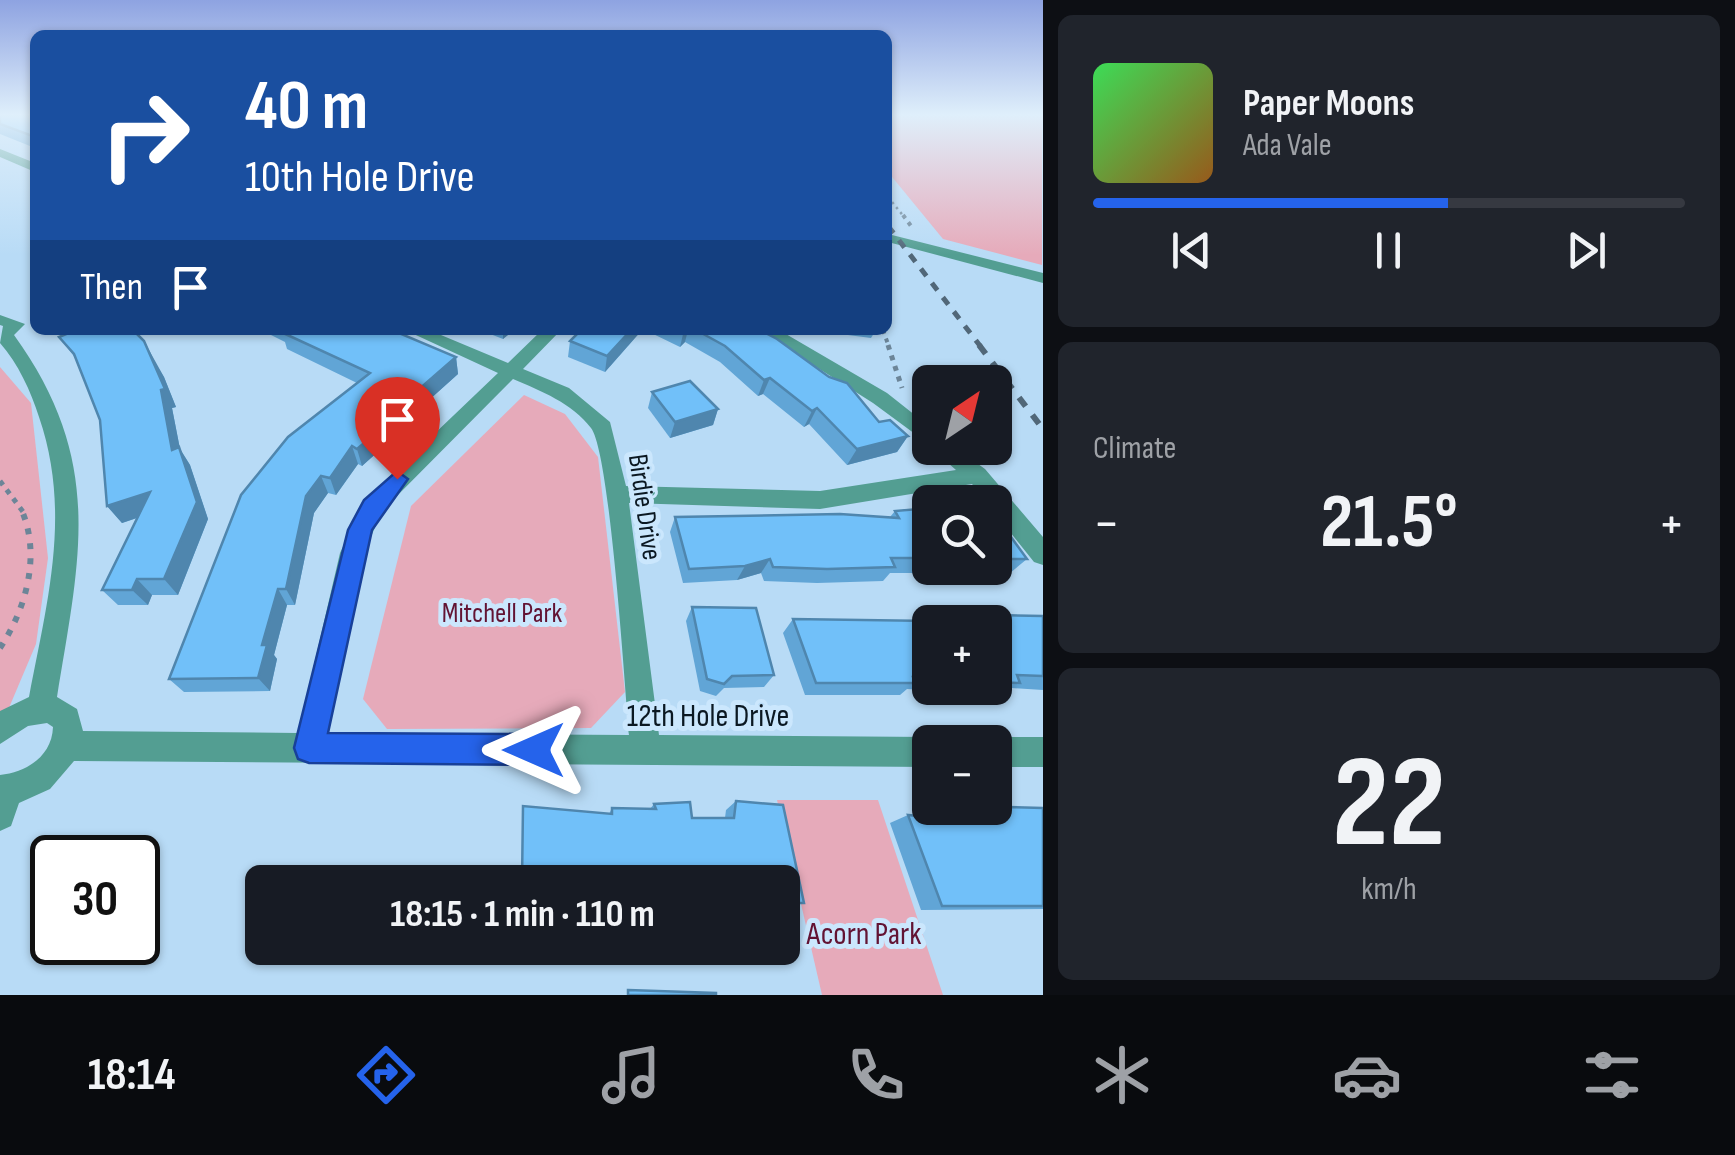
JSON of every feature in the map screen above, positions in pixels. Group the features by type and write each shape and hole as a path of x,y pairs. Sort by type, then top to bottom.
{"street":[{"path":"892,239 1042,278"},
{"path":"30,315 5,329 36,384 58,444 69,538 41,708"},
{"name":"Birdie Drive","path":"426,335 562,393 603,427 618,494 646,750"},
{"path":"309,748 360,530 372,506 547,335"},
{"path":"775,335 880,398 912,424"},
{"path":"965,465 977,474 1042,554"},
{"path":"618,494 820,500 977,474"},
{"path":"0,729 22,713 41,708 60,711 67,718 66,746 36,781 2,799"},
{"name":"12th Hole Drive","path":"66,746 912,752"},
{"path":"1012,752 1042,752"}],"path":[{"path":"892,202 921,238 918,246"},
{"path":"886,335 903,390"},
{"path":"0,480 21,500 30,564 22,611 0,648"}],"green space":[{"path":"892,161 1042,161 1042,265 943,239 892,177"},
{"path":"0,367 31,403 48,558 36,644 0,729"},
{"name":"Mitchell Park","path":"524,395 565,414 598,457 625,692 591,728 387,729 363,699 411,506"},
{"name":"Acorn Park","path":"777,800 878,800 943,995 822,995 800,900 800,865 792,865"}],"building":[{"path":"138,335 165,389 161,390 172,450 179,447 197,502 164,579 137,579 132,590 102,590 150,492 107,506 100,420 74,354 59,337"},
{"path":"288,335 404,335 456,357 372,430 377,432 357,449 352,446 330,478 321,476 306,496 286,589 278,589 262,645 267,645 258,678 169,679 241,495 288,437 370,373"},
{"path":"576,335 626,335 607,356 570,341"},
{"path":"705,335 769,335 829,377 847,383 879,422 890,420 908,436 857,449 817,408 812,411 770,378 764,380 725,346"},
{"path":"690,381 718,409 675,422 652,392"},
{"path":"912,510 912,558 891,558 895,567 827,569 773,567 770,559 745,566 689,569 675,517 840,514 899,518 895,511"},
{"path":"1012,538 1027,559 1012,559"},
{"path":"692,607 756,608 774,675 732,676 724,684 707,679"},
{"path":"1012,615 1043,616 1043,676 1017,675 1020,683 1012,683"},
{"path":"793,619 912,621 912,683 816,683"},
{"path":"736,801 783,805 796,865 522,865 523,806 612,814 612,808 656,809 654,804 690,802 692,818 734,818"},
{"path":"1012,807 1043,808 1043,906 942,906 908,815 912,815 912,825 1012,825"},
{"path":"628,990 716,993 716,995 628,995"}],"railway":[{"path":"892,231 981,347"},
{"path":"979,345 1043,429"}],"route":[{"path":"397,479 372,506 352,553 309,748 534,750"}]}
